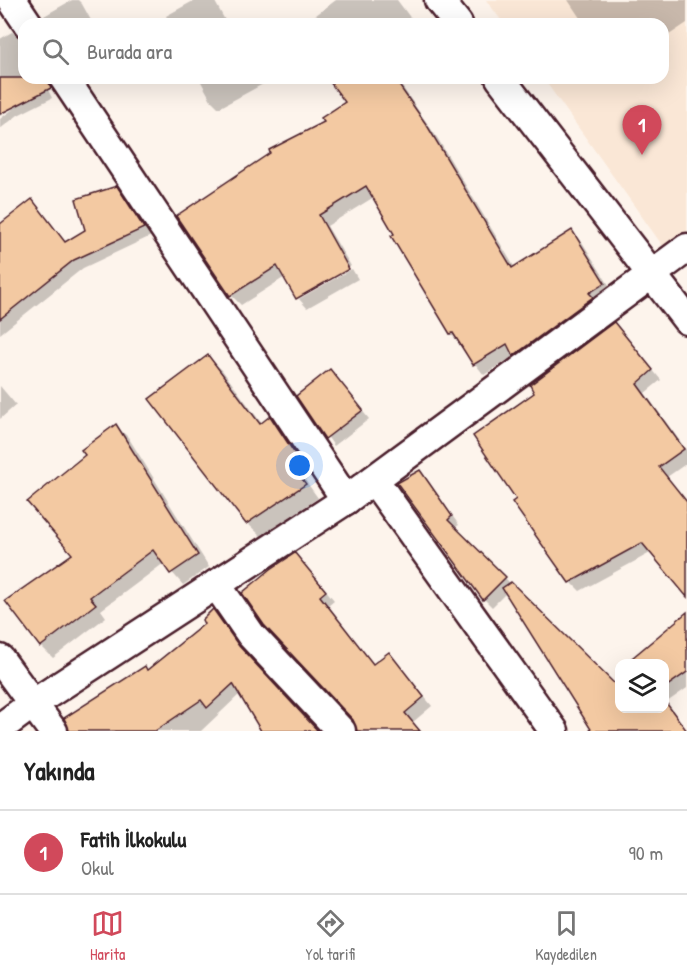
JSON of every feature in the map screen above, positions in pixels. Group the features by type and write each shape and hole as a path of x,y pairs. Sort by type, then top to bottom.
{"street":[{"path":"12,0 24,18"},
{"path":"439,0 453,18"},
{"path":"68,84 346,500"},
{"path":"505,84 687,320"},
{"path":"0,728 31,705 346,500 687,249"},
{"path":"374,480 554,731"},
{"path":"216,584 251,635 341,731"},
{"path":"0,659 31,705 53,731"}],"shaded area":[{"path":"486,0 687,0 687,232 665,249 547,84 669,84 669,18 500,18"}],"building":[{"path":"0,78 18,78 18,84 50,84 51,88 0,114"},
{"path":"332,84 398,84 428,127 512,268 572,230 605,283 589,293 593,297 513,356 507,344 473,365 453,333 450,334 391,236 394,234 366,186 319,215 349,269 296,299 277,266 230,296 176,216 270,153 269,150 324,122 321,118 345,102"},
{"path":"117,186 144,228 74,260 0,319 0,224 32,199 65,242 85,230 76,199"},
{"path":"614,322 653,370 637,384 684,449 659,467 687,502 687,597 642,543 569,583 512,502 516,499 473,436 534,393 530,385"},
{"path":"208,355 260,424 270,416 299,460 292,466 306,484 246,524 149,399"},
{"path":"330,369 363,410 325,439 296,396"},
{"path":"116,424 198,555 170,574 153,550 90,597 96,604 40,647 5,601 72,554 27,502 85,455 81,450"},
{"path":"420,470 452,516 448,520 506,577 483,600 397,483"},
{"path":"295,553 326,591 320,596 373,664 389,652 424,697 405,713 420,731 357,731 353,720 264,625 242,593"},
{"path":"511,582 615,684 615,713 669,713 669,707 687,731 592,731 502,588"},
{"path":"213,609 239,646 318,731 261,731 233,684 207,708 201,700 155,731 69,731 64,718 145,666 147,670 204,624 202,620"},
{"path":"687,612 687,672 669,685 669,659 631,659"}],"place":[{"name":"Fatih İlkokulu","path":"642,155"}]}
